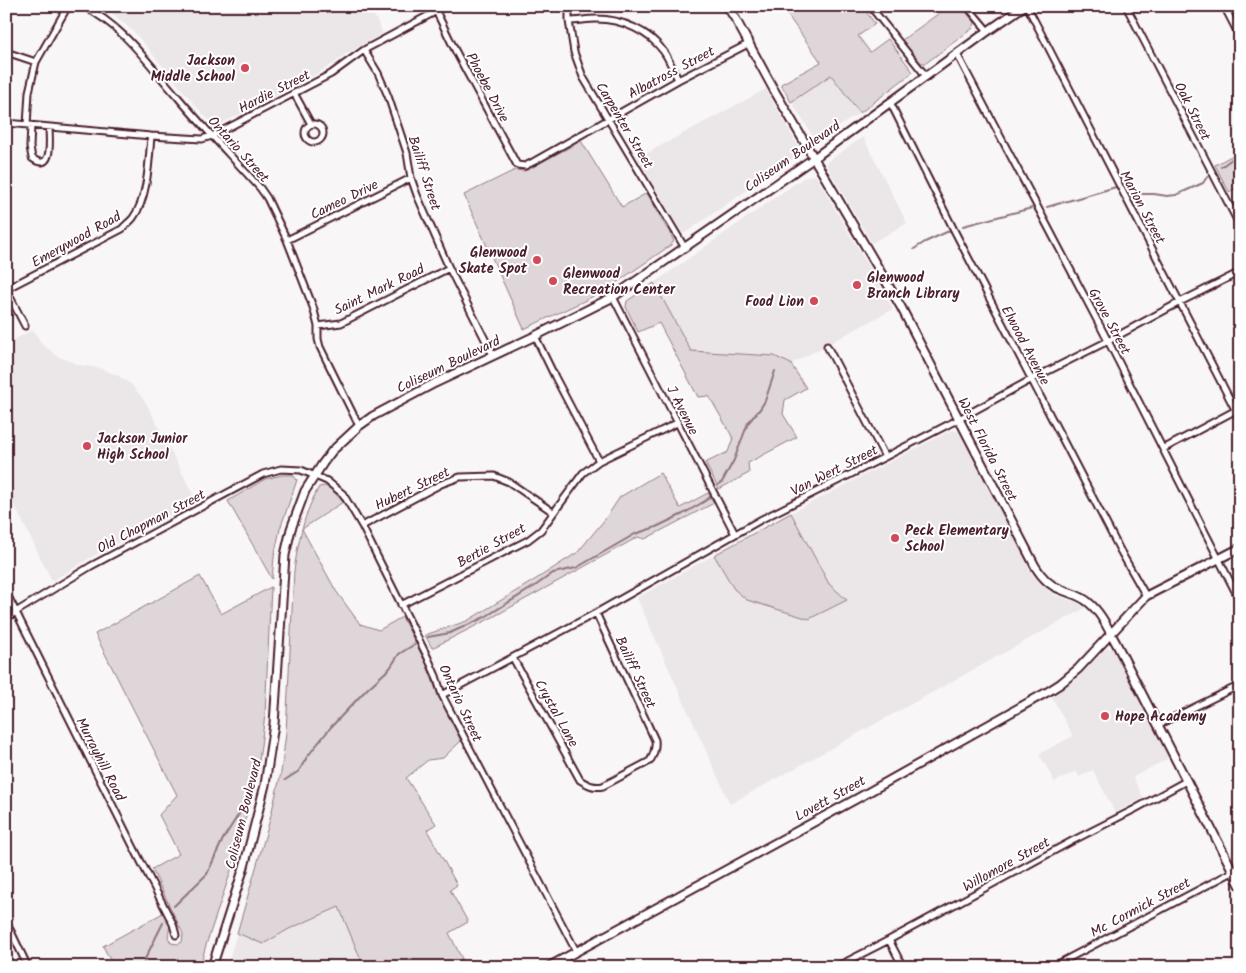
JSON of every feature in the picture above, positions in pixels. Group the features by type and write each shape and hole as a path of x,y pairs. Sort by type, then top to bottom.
{"main road":[{"name":"West Florida Street","path":"727,6 901,307 1035,566 1047,582 1087,601 1100,614 1240,885"},
{"name":"Coliseum Boulevard","path":"212,967 244,867 265,785 274,724 285,555 291,528 305,491 332,451 373,416 435,383 613,297 814,158 988,31 1026,6"},
{"name":"Lovett Street","path":"548,967 1049,691 1074,672 1146,596 1240,548"}],"street":[{"path":"49,127 50,155 43,162 37,162 32,158 30,147 29,92 36,62 68,6"},
{"name":"Ontario Street","path":"83,6 123,34 267,198 287,240 313,307 318,326 320,347 359,426"},
{"name":"Hardie Street","path":"6,123 202,139 212,136 331,74 364,50 446,6"},
{"name":"Carpenter Street","path":"569,6 569,22 574,52 583,77 684,248"},
{"path":"870,6 926,76"},
{"path":"967,6 988,31"},
{"name":"Marion Street","path":"1026,6 1180,302 1238,409 1240,418"},
{"name":"Oak Street","path":"1126,6 1240,226"},
{"path":"1234,6 1225,8 1240,37"},
{"name":"Phoebe Drive","path":"436,12 517,165 525,166"},
{"path":"569,22 598,19 622,22 642,32 664,52 678,80"},
{"name":"Albatross Street","path":"525,166 678,80 750,43"},
{"name":"Bailiff Street","path":"364,50 378,73 388,96 407,153 411,178 417,195 449,268 493,355"},
{"path":"6,52 36,62"},
{"name":"Grove Street","path":"957,54 1108,341 1240,601"},
{"path":"294,93 311,124"},
{"name":"Elwood Avenue","path":"890,102 952,227 1121,552 1146,596"},
{"name":"Emerywood Road","path":"6,289 122,229 134,217 146,185 151,136"},
{"name":"Cameo Drive","path":"287,240 411,178"},
{"name":"Saint Mark Road","path":"318,326 341,323 449,268"},
{"name":"Van Wert Street","path":"442,695 596,613 735,534 1240,272"},
{"path":"6,289 25,326"},
{"name":"J Avenue","path":"613,297 735,534"},
{"path":"535,336 599,461"},
{"path":"827,346 885,457"},
{"path":"1163,449 1238,409"},
{"name":"Bertie Street","path":"401,605 528,540 541,530 583,473 599,461 677,423"},
{"name":"Old Chapman Street","path":"6,618 91,566 262,474 289,469 301,470 314,476"},
{"name":"Ontario Street","path":"314,476 327,481 343,494 362,526 428,658 442,695 576,952"},
{"name":"Hubert Street","path":"362,526 441,484 460,477 494,476 509,482 553,512"},
{"name":"Murrayhill Road","path":"6,592 173,924 176,935"},
{"name":"Bailiff Street","path":"580,780 588,785 603,786 650,760 655,751 655,740 596,613"},
{"name":"Crystal Lane","path":"513,658 580,780"},
{"path":"1158,725 1240,686"},
{"name":"Willomore Street","path":"836,967 1186,781"},
{"name":"Mc Cormick Street","path":"1052,967 1240,868"},
{"path":"6,921 28,967"},
{"path":"888,940 903,967"}],"shaded area":[{"name":"Jackson Middle School","path":"101,6 369,6 383,33 346,54 318,73 215,127 135,33"},
{"path":"781,6 862,6 875,24 858,36 870,52 888,39 913,72 860,113 831,75 791,102 781,84 821,62"},
{"path":"949,6 961,6 975,23 973,28 926,63 921,63 902,40"},
{"path":"831,75 860,113 822,138 816,139 791,102"},
{"path":"766,89 800,150 798,155 685,233 682,233 638,158"},
{"path":"863,137 907,223 872,243 827,164 827,162"},
{"path":"581,141 622,207 647,193 674,241 613,285 524,329 464,195 515,170 525,171"},
{"path":"1240,150 1240,186 1229,192 1215,165"},
{"path":"811,175 816,176 893,309 791,364 774,356 691,351 654,283 803,178"},
{"path":"654,283 691,351 774,356 791,364 806,388 785,400 783,414 797,437 748,463 749,473 719,489 705,463 728,452 733,438 709,396 698,397 659,323 638,332 626,307 627,301"},
{"name":"Jackson Junior High School","path":"33,330 42,344 57,356 78,365 99,368 117,375 132,385 146,403 196,500 95,555 52,581 6,488 6,344"},
{"path":"952,430 959,432 1033,575 1043,586 1057,596 1078,603 1085,608 730,804 637,598 714,555 734,589 747,600 809,619 847,600 829,584 791,513"},
{"path":"660,473 680,508 708,493 714,503 645,539 638,537 493,617 432,648 425,635 467,621 578,552 606,518 620,497"},
{"path":"282,475 293,475 297,480 280,529 274,557 272,579 228,501 265,479"},
{"path":"319,487 330,488 343,502 302,529 309,507"},
{"path":"791,513 829,584 847,600 809,619 747,600 734,589 714,555"},
{"path":"302,529 336,591 360,624 379,630 402,617 426,663 438,695 461,741 443,758 428,760 406,778 436,824 427,830 457,885 450,890 468,922 449,933 462,959 448,967 364,967 339,907 289,929 263,944 237,933 269,823 281,773 286,733 294,571"},
{"path":"200,576 221,614 271,587 265,715 257,776 230,874 200,967 107,967 112,964 103,946 163,913 170,925 168,937 171,943 178,944 182,942 183,934 152,869 179,854 159,815 177,795 95,634"},
{"name":"Hope Academy","path":"1107,648 1112,649 1119,659 1169,758 1133,777 1143,798 1115,813 1093,770 1079,777 1076,771 1055,782 1039,754 1073,736 1052,697 1075,680"},
{"path":"339,907 364,967 227,967 237,933 263,944 289,929"}],"waterway":[{"path":"1221,167 1240,153"},
{"path":"1142,194 1176,195 1203,183 1207,177"},
{"path":"1047,207 1116,187"},
{"path":"963,226 1032,208"},
{"path":"914,249 949,231"},
{"path":"718,485 722,482 734,460 748,423 765,401 775,371"},
{"path":"428,637 450,633 485,617 553,573 576,568 635,534 656,527 683,514 710,497"},
{"path":"285,780 299,771 307,757 331,727 390,668 399,654 415,644"},
{"path":"174,906 207,874 223,839 244,806"},
{"path":"143,967 163,923"}],"place":[{"name":"Jackson Middle School","path":"245,68"},
{"name":"Glenwood Skate Spot","path":"537,260"},
{"name":"Glenwood Recreation Center","path":"553,281"},
{"name":"Glenwood Branch Library","path":"857,285"},
{"name":"Food Lion","path":"814,301"},
{"name":"Jackson Junior High School","path":"87,446"},
{"name":"Peck Elementary School","path":"895,538"},
{"name":"Hope Academy","path":"1105,716"}]}
